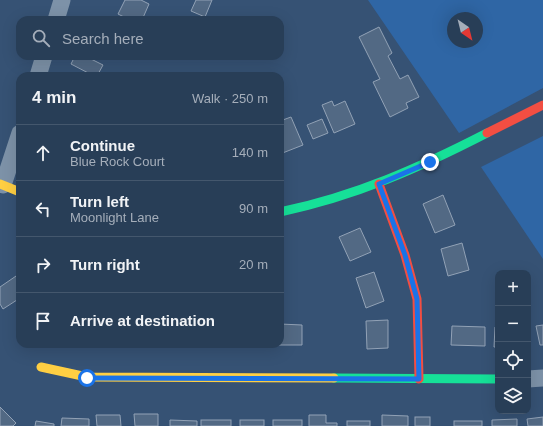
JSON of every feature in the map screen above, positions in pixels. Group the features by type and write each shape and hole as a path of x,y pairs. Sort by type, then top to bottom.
{"street":[{"path":"57,16 62,0"},
{"path":"39,72 43,60"},
{"path":"284,211 318,204 379,184 430,162 543,105"},
{"path":"16,145 2,185 16,190"},
{"path":"379,184 405,255 417,299 419,379"},
{"path":"41,367 87,378 495,379"},
{"path":"531,379 543,378"}],"shaded area":[{"path":"368,0 543,0 543,88 459,133"},
{"path":"543,136 543,259 481,167"}],"building":[{"path":"125,0 141,0 149,4 144,16 122,16 118,14"},
{"path":"196,0 212,0 205,16 191,11"},
{"path":"379,27 392,53 388,56 400,79 408,75 419,97 406,103 408,108 390,117 373,82 380,79 359,37"},
{"path":"73,60 93,60 103,65 99,72 86,72 71,64"},
{"path":"332,101 334,106 345,101 355,124 334,133 322,105"},
{"path":"291,117 303,145 284,152 284,120"},
{"path":"322,119 328,133 313,139 307,125"},
{"path":"443,195 455,225 435,233 423,204"},
{"path":"360,228 371,252 350,261 339,237"},
{"path":"462,243 469,270 448,276 441,249"},
{"path":"374,272 384,301 366,308 356,278"},
{"path":"16,276 16,301 3,309 0,304 0,287"},
{"path":"388,320 388,348 367,349 366,321"},
{"path":"284,324 302,325 302,345 284,345"},
{"path":"543,325 543,345 540,345 536,326"},
{"path":"452,326 485,327 485,346 451,345"},
{"path":"0,407 16,423 13,426 0,426"},
{"path":"134,414 158,414 158,426 135,426"},
{"path":"96,415 120,415 121,426 97,426"},
{"path":"309,415 326,415 326,423 337,423 337,426 309,426"},
{"path":"382,415 408,416 408,426 382,426"},
{"path":"415,417 430,417 430,426 415,426"},
{"path":"543,417 543,426 528,426 527,419"},
{"path":"62,418 89,419 89,426 61,426"},
{"path":"517,419 517,426 492,426 492,420"},
{"path":"170,420 197,421 197,426 170,426"},
{"path":"201,420 231,420 231,426 201,426"},
{"path":"240,420 264,420 264,426 240,426"},
{"path":"273,420 302,420 302,426 273,426"},
{"path":"36,421 54,424 54,426 35,426"},
{"path":"347,421 370,421 370,426 347,426"},
{"path":"454,421 482,421 482,426 454,426"}],"traffic: fast":[{"path":"284,211 335,198 386,180 437,158 487,133"},
{"path":"334,378 495,379"}],"traffic: slow":[{"path":"0,184 16,190"},
{"path":"41,367 87,377 334,378"}],"traffic: jam":[{"path":"487,133 543,105"},
{"path":"379,184 405,255 417,299 419,379"}],"route":[{"path":"87,378 419,379 417,299 405,255 379,184 430,162"}]}
